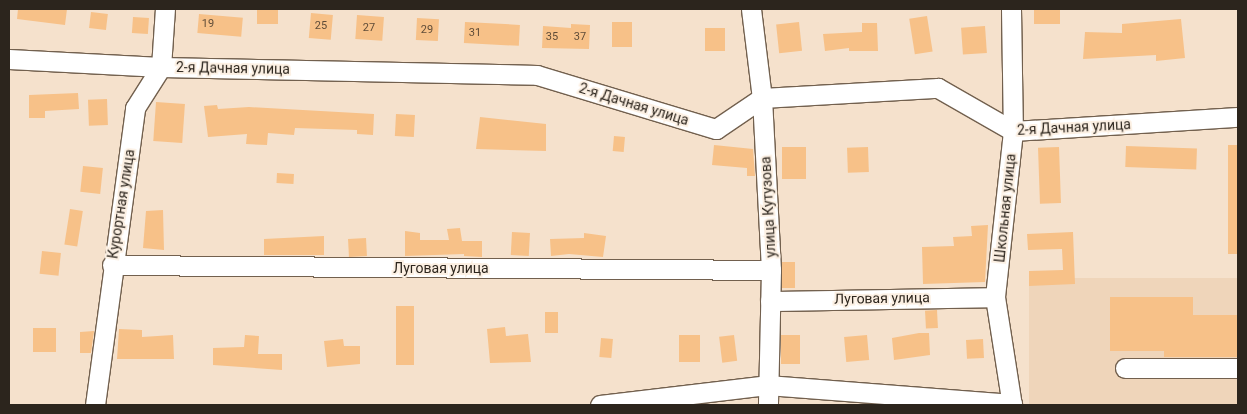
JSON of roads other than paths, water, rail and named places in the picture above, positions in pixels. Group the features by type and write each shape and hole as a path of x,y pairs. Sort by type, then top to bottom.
{"street":[{"name":"Курортная улица","path":"94,405 112,265 136,108 160,67 165,9"},
{"name":"улица Кутузова","path":"751,9 762,98 771,270 768,405"},
{"name":"Школьная улица","path":"1011,9 1013,131 995,296 1012,404"},
{"name":"2-я Дачная улица","path":"9,58 160,67 537,75 716,129 762,98 938,88 1013,131 1238,117"},
{"name":"Луговая улица","path":"112,265 771,270"},
{"name":"Луговая улица","path":"770,301 995,296"},
{"path":"1125,368 1238,368"},
{"path":"600,405 768,385 1012,404"}]}
